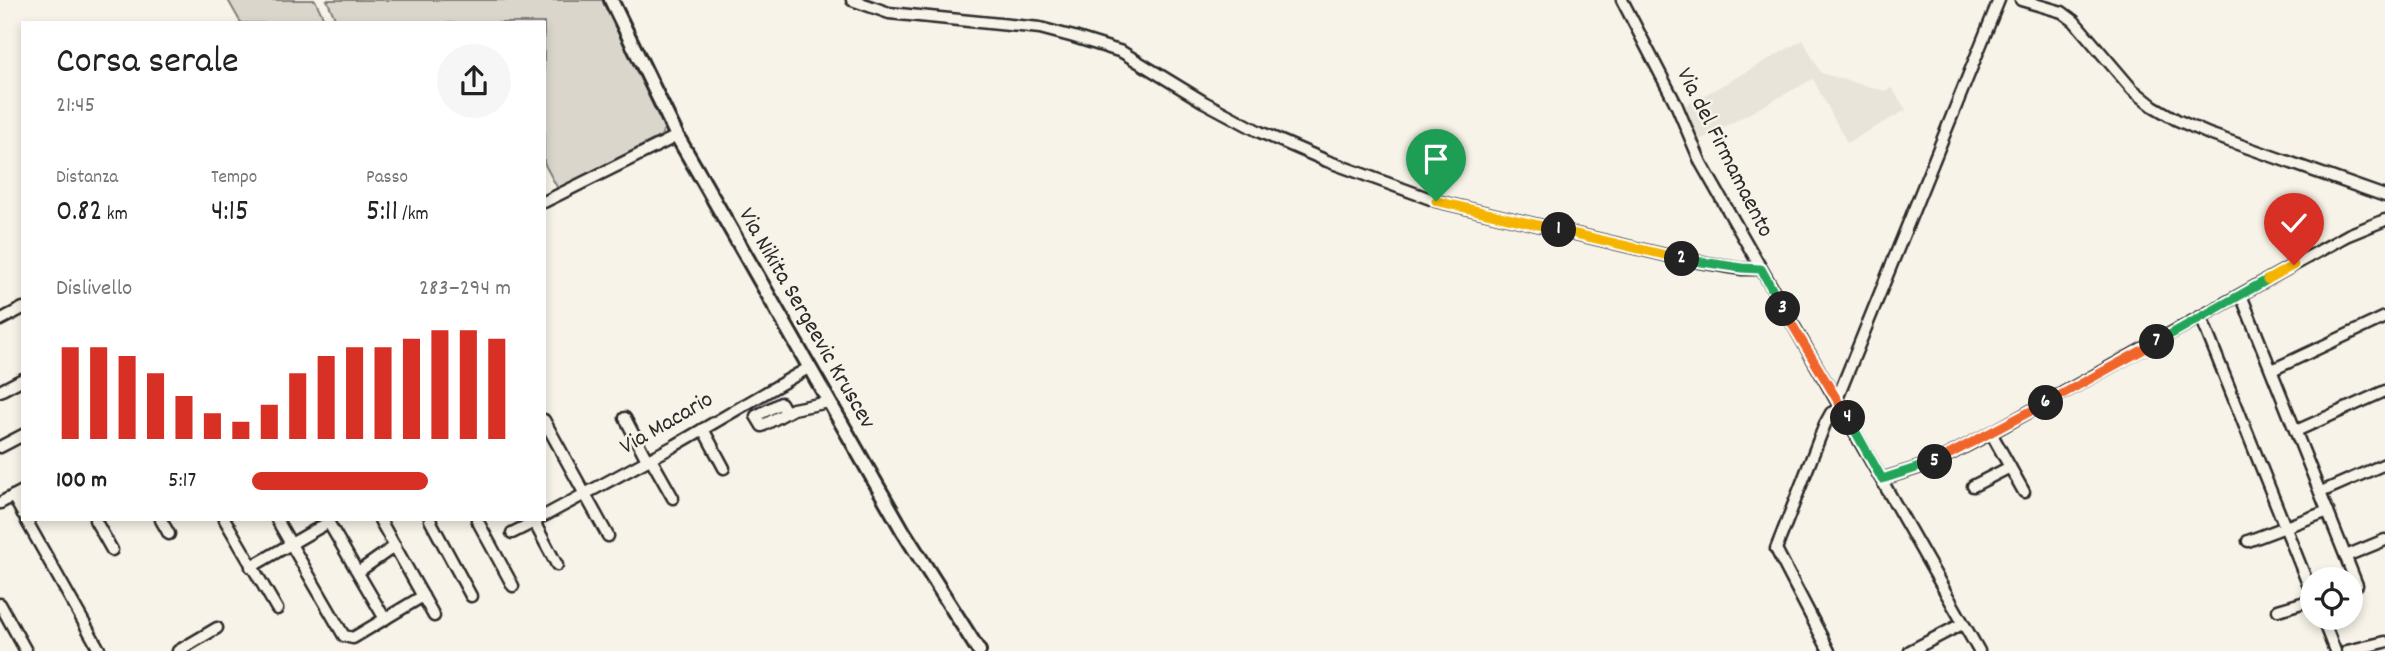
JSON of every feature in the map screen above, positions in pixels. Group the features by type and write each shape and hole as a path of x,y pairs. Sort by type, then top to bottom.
{"main road":[{"name":"Via Nikita Sergeevic Kruscev","path":"611,0 677,136 903,531 979,651"}],"street":[{"path":"852,0 889,13 1040,28 1074,37 1122,52 1204,103 1260,132 1327,161 1436,201 1682,259 1761,269"},
{"name":"Via del Firmamaento","path":"1622,0 1676,104 1701,163 1979,651"},
{"path":"1829,651 1776,549 1825,424 1839,403 1999,0"},
{"path":"2021,0 2062,12 2074,21 2132,89 2152,106 2177,120 2209,134 2385,196"},
{"path":"546,201 677,136"},
{"path":"1882,479 1933,463 2348,235 2385,220"},
{"path":"2241,295 2350,567"},
{"path":"0,320 21,309"},
{"path":"2201,317 2301,567"},
{"path":"2272,370 2385,317"},
{"name":"Via Macario","path":"546,515 649,460 810,367"},
{"path":"0,391 21,380"},
{"path":"2296,431 2385,391"},
{"path":"753,400 761,414 780,403 786,412 829,401"},
{"path":"625,418 673,498"},
{"path":"546,424 608,536"},
{"path":"703,429 724,468"},
{"path":"1991,433 2024,492"},
{"path":"0,447 21,436"},
{"path":"2321,492 2385,464"},
{"path":"1973,486 2010,467"},
{"path":"0,503 18,494"},
{"path":"2248,541 2329,511"},
{"path":"27,521 100,651"},
{"path":"96,521 112,550"},
{"path":"162,521 169,534"},
{"path":"226,521 277,609"},
{"path":"278,521 344,636 353,638 423,596"},
{"path":"251,567 328,521 385,619"},
{"path":"381,521 434,616"},
{"path":"431,521 471,596"},
{"path":"478,521 513,586"},
{"path":"512,533 536,521 557,565"},
{"path":"2346,556 2385,540"},
{"path":"358,572 395,546"},
{"path":"0,604 26,651"},
{"path":"2278,610 2300,604"},
{"path":"1910,651 1962,625"},
{"path":"178,651 217,628"},
{"path":"2327,630 2335,651"},
{"path":"2347,651 2385,642"}],"shaded area":[{"path":"228,0 315,0 325,21 240,21"},
{"path":"327,0 606,0 666,124 661,136 558,189 546,167 546,21 336,21"},
{"path":"1803,40 1821,73 1885,91 1892,88 1906,110 1847,143 1813,79 1700,140 1683,107"}],"route":[{"path":"1436,201 1682,259 1761,269 1882,479 1933,463 1991,433 2294,265"}]}
